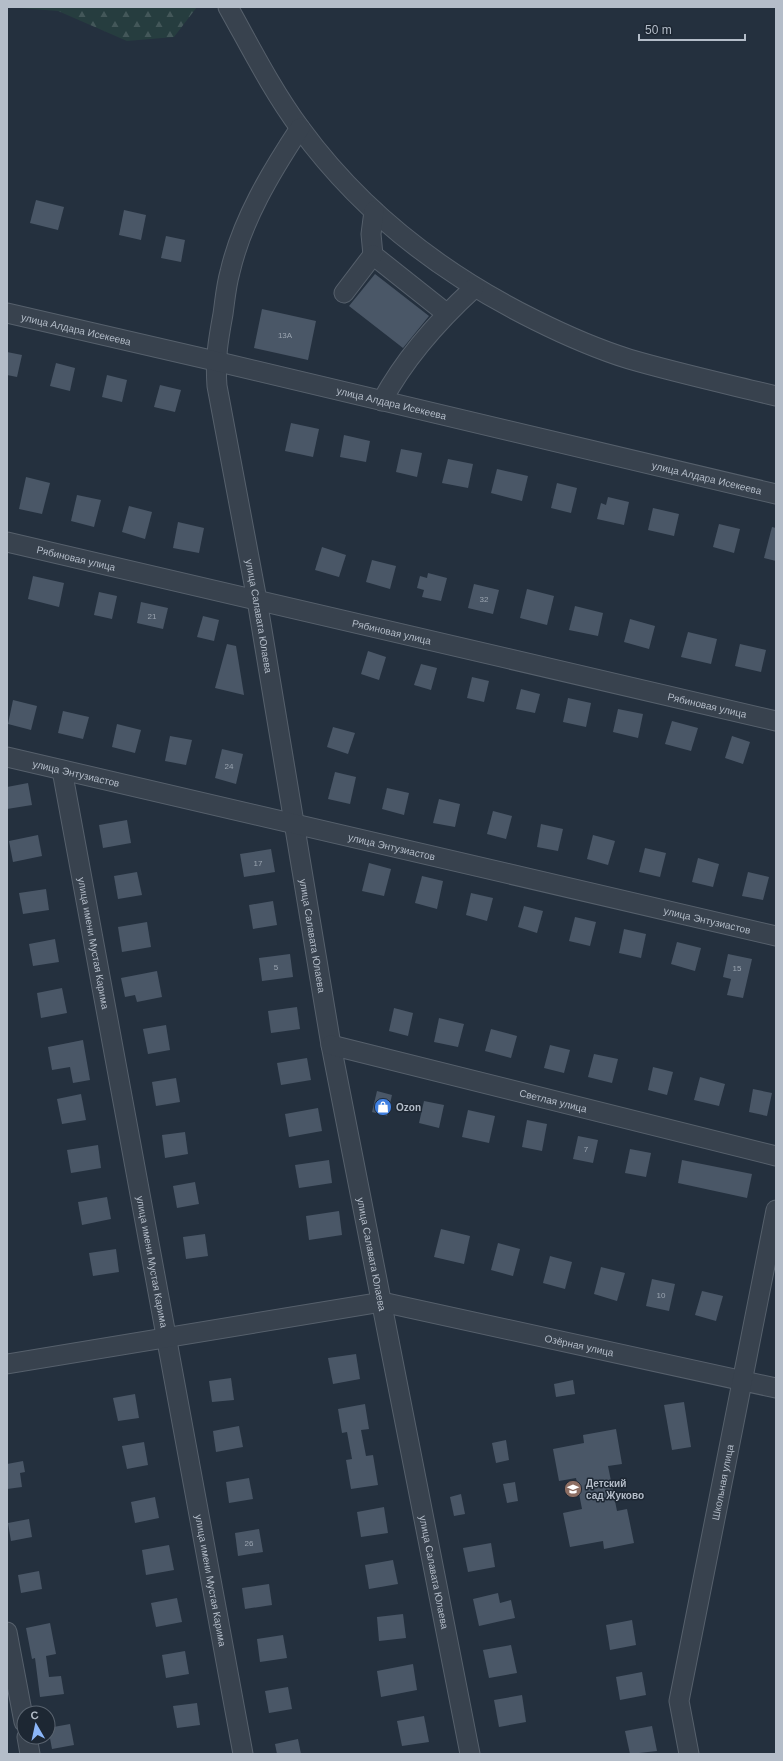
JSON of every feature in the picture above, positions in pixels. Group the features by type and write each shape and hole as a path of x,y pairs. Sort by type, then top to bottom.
{"street":[{"path":"228,7 273,87 300,128 322,156 374,210 423,254 474,288 545,325 601,349 643,363 776,396"},
{"name":"улица Салавата Юлаева","path":"300,128 277,162 252,210 237,247 230,272 215,360 217,386 257,600 331,1045 470,1754"},
{"path":"344,293 373,255 371,234 374,210"},
{"path":"373,255 446,313"},
{"path":"382,401 394,378 446,313 474,288"},
{"name":"улица Алдара Исекеева","path":"7,313 215,360 776,494"},
{"name":"Рябиновая улица","path":"7,542 776,721"},
{"name":"улица Энтузиастов","path":"7,757 776,936"},
{"name":"улица имени Мустая Карима","path":"62,770 243,1754"},
{"name":"Светлая улица","path":"331,1045 776,1156"},
{"name":"Школьная улица","path":"689,1754 679,1701 776,1210"},
{"path":"7,1364 382,1302"},
{"name":"Озёрная улица","path":"382,1302 776,1388"},
{"path":"7,1632 21,1705"}],"green space":[{"path":"7,7 197,7 174,37 127,41 58,11"}],"building":[{"path":"36,200 64,207 58,230 30,223"},
{"path":"124,210 146,215 141,240 119,235"},
{"path":"166,236 185,240 181,262 161,258"},
{"path":"375,274 429,316 403,348 349,306"},
{"path":"262,309 316,321 308,360 254,348"},
{"path":"7,352 22,355 17,377 7,375"},
{"path":"56,363 75,368 70,391 50,386"},
{"path":"107,375 127,380 122,402 102,397"},
{"path":"160,385 181,390 175,412 154,407"},
{"path":"291,423 319,429 313,457 285,451"},
{"path":"344,435 370,441 366,462 340,457"},
{"path":"401,449 422,453 417,477 396,472"},
{"path":"448,459 473,464 468,488 442,483"},
{"path":"497,469 528,476 522,501 491,493"},
{"path":"26,477 50,483 42,514 19,509"},
{"path":"557,483 577,488 571,513 551,508"},
{"path":"77,495 101,500 94,527 71,521"},
{"path":"608,497 629,502 624,525 597,519 601,503 606,505"},
{"path":"129,506 152,512 145,539 122,532"},
{"path":"653,508 679,514 674,536 648,530"},
{"path":"178,522 204,528 199,553 173,548"},
{"path":"719,524 740,529 734,553 713,547"},
{"path":"772,527 776,528 776,561 764,558"},
{"path":"322,547 346,555 339,577 315,570"},
{"path":"372,560 396,566 390,589 366,582"},
{"path":"428,573 447,578 441,601 422,597 424,590 417,588 420,576 427,578"},
{"path":"33,576 64,583 59,607 28,599"},
{"path":"474,584 499,590 493,614 468,608"},
{"path":"527,589 554,596 547,625 520,618"},
{"path":"99,592 117,596 112,619 94,615"},
{"path":"141,602 168,608 163,629 137,623"},
{"path":"575,606 603,613 598,636 569,630"},
{"path":"203,616 219,620 214,641 197,637"},
{"path":"630,619 655,626 649,649 624,642"},
{"path":"688,632 717,639 711,664 681,657"},
{"path":"227,644 236,646 244,695 215,688"},
{"path":"740,644 766,650 761,672 735,666"},
{"path":"368,651 386,657 379,680 361,674"},
{"path":"421,664 437,668 431,690 414,685"},
{"path":"472,677 489,681 484,702 467,698"},
{"path":"521,689 540,694 535,713 516,709"},
{"path":"568,698 591,703 586,727 563,722"},
{"path":"13,700 37,706 31,730 8,724"},
{"path":"618,709 643,714 638,738 613,732"},
{"path":"63,711 89,717 83,739 58,733"},
{"path":"672,721 698,728 691,751 665,744"},
{"path":"117,724 141,730 135,753 112,747"},
{"path":"333,727 355,733 348,754 327,747"},
{"path":"170,736 192,740 186,765 165,761"},
{"path":"732,736 750,742 743,764 725,758"},
{"path":"222,749 243,754 236,784 215,778"},
{"path":"335,772 356,777 350,804 328,799"},
{"path":"28,783 32,805 7,809 7,787"},
{"path":"387,788 409,793 404,815 382,809"},
{"path":"439,799 460,804 455,827 433,823"},
{"path":"493,811 512,816 506,839 487,834"},
{"path":"127,820 131,843 103,848 99,825"},
{"path":"541,824 563,829 558,851 537,847"},
{"path":"38,835 42,856 13,862 9,841"},
{"path":"593,835 615,841 608,865 587,859"},
{"path":"645,848 666,853 660,877 639,872"},
{"path":"271,849 275,872 244,877 240,854"},
{"path":"698,858 719,864 713,887 692,882"},
{"path":"369,863 391,869 384,896 362,891"},
{"path":"137,872 142,895 118,899 114,876"},
{"path":"748,872 769,877 763,900 742,896"},
{"path":"422,876 443,881 437,909 415,903"},
{"path":"46,889 49,910 23,914 19,893"},
{"path":"471,893 493,898 487,921 466,915"},
{"path":"273,901 277,925 253,929 249,905"},
{"path":"524,906 543,911 537,933 518,927"},
{"path":"575,917 596,922 590,946 569,941"},
{"path":"147,922 151,947 122,952 118,927"},
{"path":"624,929 646,934 641,958 619,953"},
{"path":"55,939 59,962 33,966 29,944"},
{"path":"677,942 701,948 695,971 671,964"},
{"path":"290,954 293,977 262,981 259,958"},
{"path":"728,954 752,959 743,998 727,995 731,979 723,977"},
{"path":"157,971 162,997 137,1002 135,995 125,997 121,978"},
{"path":"62,988 67,1013 41,1018 37,993"},
{"path":"297,1007 300,1029 271,1033 268,1011"},
{"path":"394,1008 413,1013 408,1036 389,1031"},
{"path":"439,1018 464,1024 458,1047 434,1042"},
{"path":"166,1025 170,1050 148,1054 143,1029"},
{"path":"491,1029 517,1036 511,1058 485,1051"},
{"path":"83,1040 90,1080 73,1083 70,1067 52,1070 48,1047"},
{"path":"550,1045 570,1050 564,1073 544,1068"},
{"path":"594,1054 618,1059 612,1083 588,1077"},
{"path":"307,1058 311,1080 281,1085 277,1063"},
{"path":"653,1067 673,1072 667,1095 648,1090"},
{"path":"700,1077 725,1084 719,1106 694,1100"},
{"path":"176,1078 180,1102 156,1106 152,1082"},
{"path":"753,1089 772,1093 767,1116 749,1112"},
{"path":"377,1091 392,1095 387,1116 372,1112"},
{"path":"81,1094 86,1120 62,1124 57,1099"},
{"path":"424,1101 444,1105 439,1128 419,1123"},
{"path":"318,1108 322,1131 289,1137 285,1114"},
{"path":"468,1110 495,1116 489,1143 462,1137"},
{"path":"527,1120 547,1124 542,1151 522,1147"},
{"path":"185,1132 188,1154 165,1158 162,1135"},
{"path":"578,1136 598,1140 593,1163 573,1159"},
{"path":"98,1145 101,1168 71,1173 67,1150"},
{"path":"630,1149 651,1153 646,1177 625,1173"},
{"path":"329,1160 332,1183 299,1188 295,1165"},
{"path":"682,1160 752,1174 747,1198 678,1183"},
{"path":"195,1182 199,1204 177,1208 173,1186"},
{"path":"107,1197 111,1219 82,1225 78,1202"},
{"path":"339,1211 342,1235 309,1240 306,1216"},
{"path":"441,1229 470,1236 464,1264 434,1257"},
{"path":"205,1234 208,1256 186,1259 183,1237"},
{"path":"498,1243 520,1249 513,1276 491,1270"},
{"path":"116,1249 119,1272 93,1276 89,1253"},
{"path":"550,1256 572,1262 565,1289 543,1283"},
{"path":"601,1267 625,1273 617,1301 594,1294"},
{"path":"652,1279 675,1284 669,1311 646,1306"},
{"path":"702,1291 723,1296 716,1321 695,1315"},
{"path":"356,1354 360,1379 333,1384 328,1358"},
{"path":"231,1378 234,1400 212,1402 209,1381"},
{"path":"573,1380 575,1394 556,1397 554,1384"},
{"path":"135,1394 139,1418 118,1421 113,1398"},
{"path":"684,1402 691,1447 672,1450 664,1405"},
{"path":"365,1404 369,1429 361,1430 366,1456 373,1455 378,1485 351,1489 346,1460 352,1459 347,1432 342,1433 338,1409"},
{"path":"239,1426 243,1447 216,1452 213,1431"},
{"path":"616,1429 622,1464 608,1466 617,1511 627,1509 634,1543 604,1549 603,1541 570,1547 563,1513 582,1509 576,1478 559,1481 553,1449 584,1443 583,1435"},
{"path":"506,1440 509,1460 496,1463 492,1443"},
{"path":"144,1442 148,1465 127,1469 122,1446"},
{"path":"23,1461 25,1472 20,1473 22,1487 7,1489 7,1464"},
{"path":"249,1478 253,1499 229,1503 226,1482"},
{"path":"515,1482 518,1501 507,1503 503,1484"},
{"path":"461,1494 465,1514 454,1516 450,1497"},
{"path":"155,1497 159,1518 135,1523 131,1502"},
{"path":"384,1507 388,1533 361,1537 357,1512"},
{"path":"29,1519 32,1537 11,1541 8,1523"},
{"path":"259,1529 263,1552 238,1556 235,1533"},
{"path":"491,1543 495,1567 468,1572 463,1548"},
{"path":"169,1545 174,1570 146,1575 142,1550"},
{"path":"393,1560 398,1584 369,1589 365,1565"},
{"path":"39,1571 42,1589 21,1593 18,1575"},
{"path":"269,1584 272,1605 245,1609 242,1588"},
{"path":"498,1593 500,1603 511,1600 515,1618 479,1626 473,1599"},
{"path":"177,1598 182,1622 156,1627 151,1603"},
{"path":"403,1614 406,1638 379,1641 377,1617"},
{"path":"632,1620 636,1645 610,1650 606,1625"},
{"path":"50,1623 56,1654 46,1656 49,1677 61,1676 64,1694 40,1697 35,1658 32,1659 26,1628"},
{"path":"283,1635 287,1658 260,1662 257,1639"},
{"path":"511,1645 517,1673 489,1678 483,1650"},
{"path":"185,1651 189,1674 166,1678 162,1655"},
{"path":"413,1664 417,1690 381,1697 377,1671"},
{"path":"642,1672 646,1695 620,1700 616,1677"},
{"path":"288,1687 292,1709 269,1713 265,1691"},
{"path":"522,1695 526,1722 499,1727 494,1700"},
{"path":"197,1703 200,1725 177,1728 173,1706"},
{"path":"424,1716 429,1742 402,1746 397,1721"},
{"path":"70,1724 74,1745 52,1749 51,1745 56,1745 56,1727"},
{"path":"652,1726 657,1751 630,1754 625,1731"},
{"path":"298,1739 301,1754 277,1754 275,1744"}],"place":[{"name":"Ozon","path":"383,1107"},
{"name":"Детский сад Жуково","path":"573,1489"}]}
